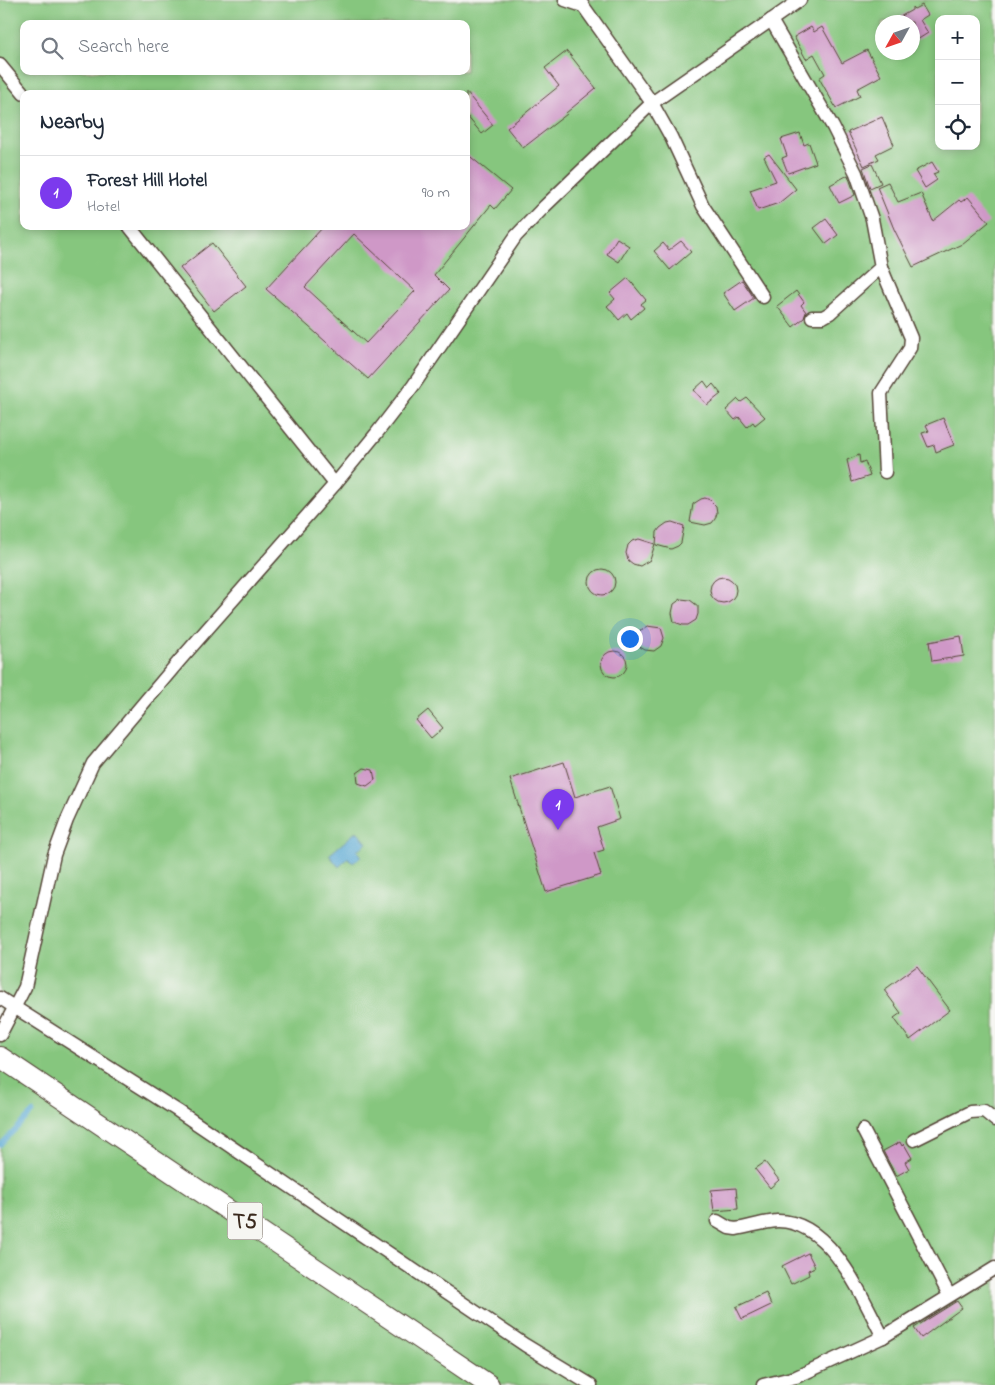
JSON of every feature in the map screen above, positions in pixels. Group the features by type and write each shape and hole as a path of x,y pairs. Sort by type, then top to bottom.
{"highway":[{"name":"T5","path":"0,1057 489,1385"}],"street":[{"path":"565,0 581,3 652,104 671,137 704,206 763,296"},
{"path":"0,1035 16,1008 25,987 54,855 93,763 180,660 335,484 413,386 516,236 652,104 800,0"},
{"path":"771,20 833,127 856,173 872,219 881,267 912,342 880,393 885,472"},
{"path":"0,65 21,90"},
{"path":"132,230 335,484"},
{"path":"812,317 823,317 830,313 881,267"},
{"path":"0,998 178,1112 525,1345 591,1385"},
{"path":"914,1140 970,1112 984,1112 995,1120"},
{"path":"863,1130 949,1295"},
{"path":"717,1221 729,1228 736,1229 777,1222 796,1224 814,1233 827,1244 843,1265 883,1337"},
{"path":"762,1385 796,1376 883,1337 995,1268"}],"green space":[{"path":"0,0 995,0 995,1385 0,1385"}],"water":[{"path":"357,831 367,843 357,851 362,856 353,863 348,858 339,867 329,855"}],"building":[{"path":"922,5 928,15 920,20 920,15 903,15 912,10 912,7 914,9"},
{"path":"920,20 928,33 920,38"},
{"path":"811,27 814,32 822,27 842,63 867,50 881,76 857,89 860,96 836,108 819,78 825,74 814,54 806,59 794,37"},
{"path":"567,51 596,88 567,114 523,148 507,128 559,86 545,68"},
{"path":"470,97 493,125 482,134 470,120"},
{"path":"882,117 894,145 876,154 879,159 864,166 848,132"},
{"path":"800,133 804,145 809,143 816,163 788,173 782,158 787,156 781,139"},
{"path":"769,154 796,189 779,203 758,210 750,190 776,181 764,157"},
{"path":"470,156 511,190 495,209 491,205 434,275 449,290 368,379 266,289 320,230 470,230","holes":["354,234 415,291 366,343 305,287"]},
{"path":"932,162 938,172 933,174 937,180 925,188 915,171"},
{"path":"872,164 881,183 870,188 863,168"},
{"path":"848,175 855,195 839,203 830,185"},
{"path":"888,182 898,202 921,193 933,221 959,200 961,202 968,197 989,222 962,244 913,267 894,229 877,187"},
{"path":"826,219 838,235 826,244 814,228"},
{"path":"617,238 629,246 619,262 607,254"},
{"path":"681,241 691,252 670,270 654,251 663,243 669,250"},
{"path":"212,243 246,286 214,311 180,268"},
{"path":"628,278 646,300 641,304 644,308 631,319 627,313 619,320 607,306 615,299 610,293"},
{"path":"742,280 754,298 735,311 723,293"},
{"path":"796,291 804,302 801,305 806,312 804,318 793,327 777,306"},
{"path":"704,381 709,388 713,384 721,394 707,405 694,390"},
{"path":"747,398 765,417 755,425 753,422 747,427 739,417 735,420 726,410 738,399 741,402"},
{"path":"943,418 954,445 936,452 934,445 928,447 922,433 929,431 926,425"},
{"path":"859,455 860,463 865,461 870,476 852,482 847,460"},
{"path":"705,498 716,506 717,513 715,519 712,523 705,525 690,522 693,504"},
{"path":"672,522 684,526 681,543 671,549 656,545 657,532 667,523"},
{"path":"639,539 655,544 650,560 640,566 628,560 626,553 628,545 632,541"},
{"path":"602,569 611,573 615,582 611,591 602,595 593,591 589,582 593,573"},
{"path":"723,577 732,581 736,590 732,599 723,603 714,599 710,590 714,581"},
{"path":"681,599 690,600 698,606 696,620 688,625 674,622 672,613 674,604"},
{"path":"647,626 661,628 664,638 661,646 654,651 645,650 640,647 637,639 640,631"},
{"path":"961,636 964,656 932,661 929,642"},
{"path":"614,651 623,655 627,664 623,673 614,677 605,673 601,664 605,655"},
{"path":"428,710 443,728 431,738 416,720"},
{"path":"564,762 575,797 610,786 620,819 597,827 604,850 594,853 601,875 546,892 510,779"},
{"path":"364,768 373,770 375,780 367,786 358,783 357,773"},
{"path":"917,966 950,1010 910,1040 894,1018 901,1013 884,990"},
{"path":"900,1142 902,1146 904,1144 912,1158 905,1162 909,1169 896,1176 883,1151"},
{"path":"765,1162 779,1180 770,1188 755,1169"},
{"path":"736,1188 738,1209 714,1211 711,1190"},
{"path":"808,1253 815,1267 808,1270 809,1275 791,1284 782,1266"},
{"path":"766,1293 771,1305 742,1319 736,1307"},
{"path":"957,1301 962,1308 921,1338 914,1328"}],"waterway":[{"path":"0,1145 33,1112"}],"place":[{"name":"Forest Hill Hotel","path":"558,830"}]}
